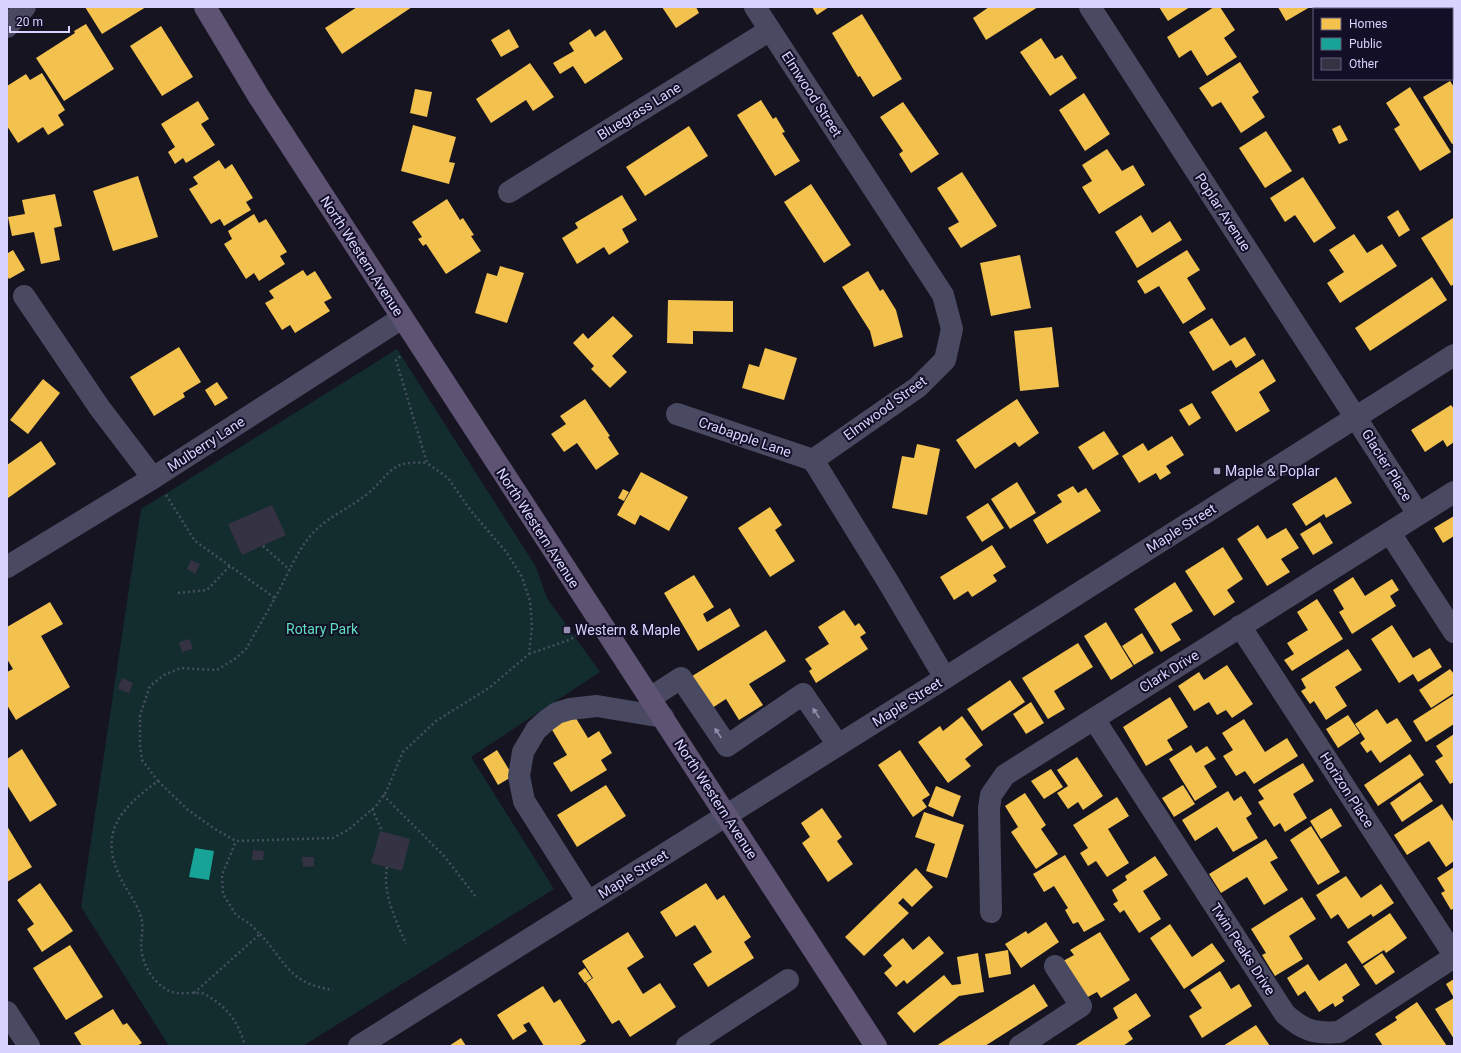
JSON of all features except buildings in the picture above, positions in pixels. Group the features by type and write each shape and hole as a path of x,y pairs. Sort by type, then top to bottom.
{"main road":[{"name":"North Western Avenue","path":"205,7 259,98 876,1046"}],"street":[{"path":"7,27 25,7"},
{"name":"Elmwood Street","path":"755,7 943,295 952,329 945,360 918,387 813,460"},
{"name":"Poplar Avenue","path":"1090,7 1356,416"},
{"name":"Bluegrass Lane","path":"509,192 770,30"},
{"path":"24,296 99,407 153,478"},
{"name":"Mulberry Lane","path":"7,567 153,478 402,318"},
{"name":"Maple Street","path":"362,1045 1454,355"},
{"name":"Crabapple Lane","path":"677,414 813,460"},
{"name":"Glacier Place","path":"1356,416 1418,514"},
{"path":"813,460 945,678"},
{"name":"Clark Drive","path":"991,912 989,808 991,795 1005,775 1454,492"},
{"path":"1390,533 1454,632"},
{"name":"Horizon Place","path":"1240,626 1454,956"},
{"path":"650,698 681,678 727,746 803,694 838,745"},
{"path":"588,902 524,801 519,776 523,752 536,730 557,714 570,709 597,706 663,718"},
{"name":"Twin Peaks Drive","path":"1094,719 1285,1014 1296,1024 1322,1033 1339,1032 1454,956"},
{"path":"1020,1046 1081,1006 1056,966"},
{"path":"687,1046 788,980"},
{"path":"7,1012 29,1046"}],"path":[{"path":"402,356 396,360 427,463"},
{"path":"529,654 532,626 530,601 522,577 507,553 471,511 448,478 427,463 409,462 392,468 366,495 318,528 300,550 276,598 246,649 236,658 216,670 181,668 164,675 150,686 140,715 140,745 142,760 158,781 188,810 215,829 236,841 333,838 348,830 372,809 383,795 403,752 436,721 489,688 529,654 569,640 600,622"},
{"path":"153,478 195,541 276,598"},
{"path":"263,546 290,570"},
{"path":"178,593 207,590 230,566"},
{"path":"158,781 140,794 121,813 112,833 112,856 122,880 136,904 142,922 141,945 145,966 159,983 177,994 202,992 217,1002 233,1018 245,1046"},
{"path":"383,795 445,857 476,897"},
{"path":"372,809 382,832"},
{"path":"236,841 222,874 222,894 236,915 250,924 273,948 286,968 316,988 333,990"},
{"path":"387,867 385,878 391,910 406,944"},
{"path":"194,993 260,934"}],"green space":[{"name":"Rotary Park","path":"397,349 536,567 547,598 600,672 471,757 554,889 303,1046 169,1046 81,907 141,509"}],"place":[{"name":"Maple & Poplar","path":"1217,471"},
{"name":"Western & Maple","path":"567,630"}]}
